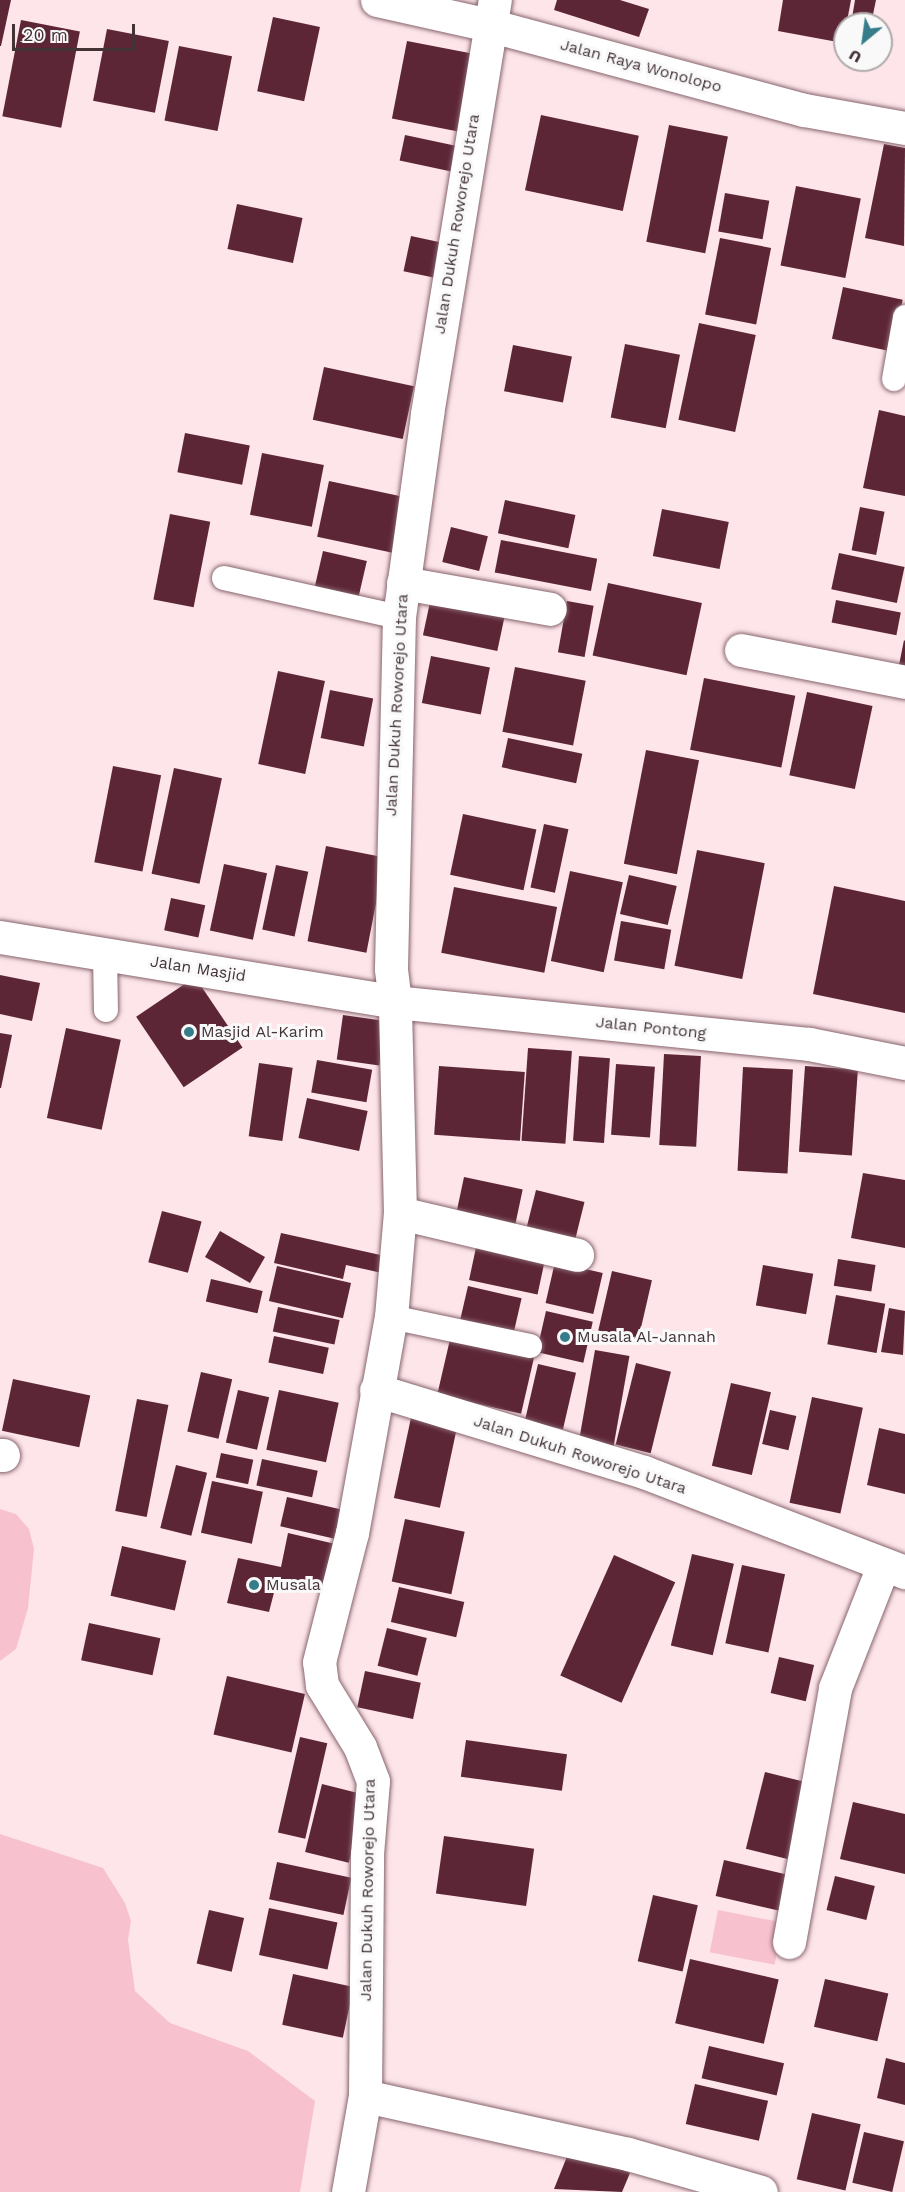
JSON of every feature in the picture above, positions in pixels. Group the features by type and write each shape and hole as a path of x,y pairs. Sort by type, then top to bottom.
{"street":[{"name":"Jalan Raya Wonolopo","path":"377,0 492,12 804,110 905,128"},
{"name":"Jalan Dukuh Roworejo Utara","path":"348,2192 365,2096 367,1854 373,1781 360,1747 322,1685 320,1662 352,1533 390,1317 399,1213 395,1002 391,968 391,837 399,617 492,12"},
{"path":"403,583 550,609"},
{"path":"741,650 905,682"},
{"name":"Jalan Masjid","path":"0,937 395,1002"},
{"name":"Jalan Pontong","path":"395,1002 809,1044 905,1063"},
{"path":"399,1213 577,1255"},
{"name":"Jalan Dukuh Roworejo Utara","path":"376,1390 644,1472 894,1569 835,1688 789,1942"},
{"path":"365,2096 628,2154 761,2192"}],"lane":[{"path":"894,379 905,317"},
{"path":"224,578 399,617"},
{"path":"105,954 105,1010"},
{"path":"390,1317 530,1346"}],"shaded area":[{"path":"0,1509 16,1514 29,1529 34,1549 28,1608 16,1649 0,1661"},
{"path":"0,1834 103,1868 125,1903 131,1921 128,1940 135,1991 170,2023 248,2051 315,2101 300,2192 0,2192"},
{"path":"718,1910 783,1923 775,1965 710,1952"}],"building":[{"path":"0,0 11,0 1,46 0,46"},
{"path":"557,0 620,0 649,9 639,37 554,10"},
{"path":"783,0 851,0 849,12 833,12 833,41 778,31"},
{"path":"855,0 876,0 874,12 853,12"},
{"path":"273,17 320,27 304,101 257,91"},
{"path":"21,20 80,31 61,128 2,116"},
{"path":"107,29 169,41 155,113 93,101"},
{"path":"407,41 476,54 461,132 392,119"},
{"path":"179,46 232,56 218,131 164,121"},
{"path":"541,115 639,136 623,211 525,190"},
{"path":"669,125 728,136 705,253 646,242"},
{"path":"405,135 458,146 452,172 400,160"},
{"path":"884,144 905,148 904,246 865,238"},
{"path":"796,186 861,199 845,278 781,266"},
{"path":"725,193 769,201 763,239 718,231"},
{"path":"237,204 303,218 293,263 227,249"},
{"path":"411,236 448,244 441,279 404,271"},
{"path":"720,238 771,248 756,324 705,315"},
{"path":"843,287 903,300 892,352 832,339"},
{"path":"699,323 756,335 735,432 678,420"},
{"path":"625,344 680,355 666,428 611,418"},
{"path":"513,345 572,356 563,403 504,391"},
{"path":"324,367 414,386 403,439 313,420"},
{"path":"879,410 905,416 905,496 863,488"},
{"path":"185,433 250,446 242,485 177,472"},
{"path":"262,453 324,465 312,527 250,515"},
{"path":"329,481 410,498 398,554 317,537"},
{"path":"505,500 575,515 568,548 498,533"},
{"path":"860,507 885,512 876,555 852,550"},
{"path":"662,509 729,522 720,569 653,556"},
{"path":"170,514 210,522 194,607 153,599"},
{"path":"451,527 488,536 479,571 442,562"},
{"path":"501,540 597,559 591,591 495,572"},
{"path":"323,551 367,561 358,601 314,591"},
{"path":"839,553 905,567 897,603 831,589"},
{"path":"608,583 702,603 687,675 593,655"},
{"path":"836,600 901,613 896,635 832,623"},
{"path":"567,601 594,606 585,657 558,652"},
{"path":"430,602 504,618 497,651 423,635"},
{"path":"905,641 905,666 899,665"},
{"path":"431,656 490,667 481,715 422,703"},
{"path":"515,667 586,681 573,746 502,732"},
{"path":"278,671 325,681 305,774 258,764"},
{"path":"704,678 795,696 781,767 690,750"},
{"path":"330,690 373,698 364,746 321,738"},
{"path":"807,692 873,706 855,789 789,775"},
{"path":"508,738 582,754 576,783 502,767"},
{"path":"646,750 699,760 677,874 624,864"},
{"path":"113,766 161,775 142,872 94,862"},
{"path":"174,768 222,778 199,884 152,874"},
{"path":"463,814 536,830 523,890 450,875"},
{"path":"544,824 568,829 555,893 530,888"},
{"path":"326,846 385,857 366,953 307,941"},
{"path":"697,850 765,863 742,979 674,966"},
{"path":"224,864 267,873 253,940 210,931"},
{"path":"276,865 308,872 295,936 262,930"},
{"path":"570,871 623,882 604,972 551,961"},
{"path":"629,875 677,886 668,925 620,914"},
{"path":"834,886 905,901 905,1013 813,994"},
{"path":"454,887 557,907 544,973 441,953"},
{"path":"171,898 205,905 198,938 164,930"},
{"path":"621,921 671,930 664,969 614,960"},
{"path":"0,975 40,983 32,1021 0,1014"},
{"name":"Masjid Al-Karim","path":"195,977 243,1047 184,1087 136,1017"},
{"path":"343,1015 386,1021 379,1066 337,1060"},
{"path":"66,1028 121,1040 102,1130 47,1118"},
{"path":"0,1033 12,1035 1,1088 0,1088"},
{"path":"528,1048 572,1051 565,1144 522,1141"},
{"path":"664,1054 701,1056 696,1147 659,1145"},
{"path":"579,1056 610,1058 604,1143 573,1141"},
{"path":"317,1060 372,1070 366,1102 311,1092"},
{"path":"259,1063 293,1068 282,1141 249,1136"},
{"path":"616,1064 655,1067 650,1138 611,1135"},
{"path":"439,1066 525,1072 520,1141 434,1135"},
{"path":"805,1066 858,1070 852,1155 799,1152"},
{"path":"743,1067 793,1070 787,1173 738,1171"},
{"path":"307,1098 368,1111 359,1151 298,1138"},
{"path":"863,1173 905,1180 905,1248 851,1238"},
{"path":"464,1177 523,1189 513,1233 455,1221"},
{"path":"536,1190 585,1202 572,1251 524,1239"},
{"path":"162,1211 202,1222 188,1273 148,1262"},
{"path":"220,1231 265,1257 250,1283 205,1257"},
{"path":"281,1233 385,1256 382,1273 346,1265 343,1279 274,1263"},
{"path":"478,1238 546,1253 538,1295 469,1280"},
{"path":"838,1259 876,1265 871,1292 834,1286"},
{"path":"555,1262 603,1273 593,1314 546,1303"},
{"path":"763,1265 813,1274 806,1314 756,1305"},
{"path":"277,1266 351,1283 343,1318 269,1301"},
{"path":"612,1271 652,1280 638,1340 598,1330"},
{"path":"211,1279 263,1291 257,1313 206,1301"},
{"path":"468,1286 522,1298 513,1335 459,1323"},
{"path":"836,1295 885,1304 877,1353 827,1344"},
{"path":"278,1307 340,1320 334,1345 273,1331"},
{"path":"889,1308 905,1311 903,1355 881,1352"},
{"name":"Musala Al-Jannah","path":"546,1311 593,1322 583,1363 537,1352"},
{"path":"451,1335 535,1354 521,1414 437,1394"},
{"path":"274,1336 329,1348 323,1374 268,1362"},
{"path":"595,1350 629,1356 614,1446 579,1440"},
{"path":"636,1363 671,1372 651,1453 616,1445"},
{"path":"538,1364 576,1373 563,1429 525,1421"},
{"path":"201,1372 232,1379 218,1439 187,1431"},
{"path":"13,1379 90,1395 79,1447 2,1431"},
{"path":"731,1383 771,1392 752,1475 712,1466"},
{"path":"238,1390 269,1397 257,1450 226,1443"},
{"path":"279,1390 339,1403 326,1462 266,1450"},
{"path":"812,1397 863,1408 840,1513 790,1503"},
{"path":"137,1399 168,1405 147,1517 115,1511"},
{"path":"770,1410 796,1416 788,1450 762,1444"},
{"path":"412,1413 458,1423 440,1508 394,1498"},
{"path":"879,1428 905,1434 905,1494 867,1485"},
{"path":"221,1453 253,1460 248,1484 216,1477"},
{"path":"262,1459 318,1471 312,1497 256,1485"},
{"path":"176,1465 207,1473 191,1536 160,1528"},
{"path":"212,1481 263,1492 252,1544 201,1533"},
{"path":"287,1497 344,1510 337,1539 280,1526"},
{"path":"405,1519 465,1532 451,1594 392,1582"},
{"path":"288,1533 344,1546 333,1596 277,1583 278,1577 269,1612 227,1603 238,1558 281,1567"},
{"path":"122,1546 186,1561 175,1611 111,1596"},
{"path":"692,1554 734,1564 713,1655 671,1646"},
{"path":"614,1555 675,1582 622,1703 560,1676"},
{"path":"742,1565 785,1574 768,1652 725,1643"},
{"path":"399,1587 464,1602 456,1637 391,1622"},
{"path":"89,1623 160,1638 153,1675 81,1660"},
{"path":"387,1628 427,1638 417,1676 378,1666"},
{"path":"779,1657 814,1665 806,1701 771,1693"},
{"path":"365,1671 421,1683 413,1719 357,1707"},
{"path":"227,1676 305,1694 291,1752 214,1734"},
{"path":"300,1737 327,1743 305,1839 278,1832"},
{"path":"466,1740 567,1754 562,1791 461,1777"},
{"path":"765,1772 813,1784 793,1861 746,1849"},
{"path":"322,1784 366,1795 349,1863 305,1852"},
{"path":"853,1802 905,1814 905,1874 840,1859"},
{"path":"444,1836 534,1849 526,1906 436,1893"},
{"path":"724,1860 794,1876 786,1912 716,1896"},
{"path":"277,1862 351,1878 343,1915 269,1899"},
{"path":"835,1876 875,1886 866,1920 827,1910"},
{"path":"653,1895 698,1905 683,1972 638,1961"},
{"path":"269,1908 337,1923 327,1970 259,1955"},
{"path":"209,1910 244,1918 232,1972 197,1964"},
{"path":"690,1959 779,1979 764,2044 675,2023"},
{"path":"293,1974 354,1987 343,2038 282,2025"},
{"path":"825,1979 888,1994 877,2041 814,2027"},
{"path":"709,2046 784,2063 777,2095 702,2078"},
{"path":"886,2058 905,2063 905,2105 877,2098"},
{"path":"695,2084 768,2101 759,2141 686,2124"},
{"path":"812,2113 861,2124 845,2191 797,2179"},
{"path":"864,2132 904,2141 892,2192 852,2183"},
{"path":"570,2149 630,2173 622,2192 554,2189"}],"place":[{"name":"Masjid Al-Karim","path":"189,1032"},
{"name":"Musala Al-Jannah","path":"565,1337"},
{"name":"Musala","path":"254,1585"}]}
